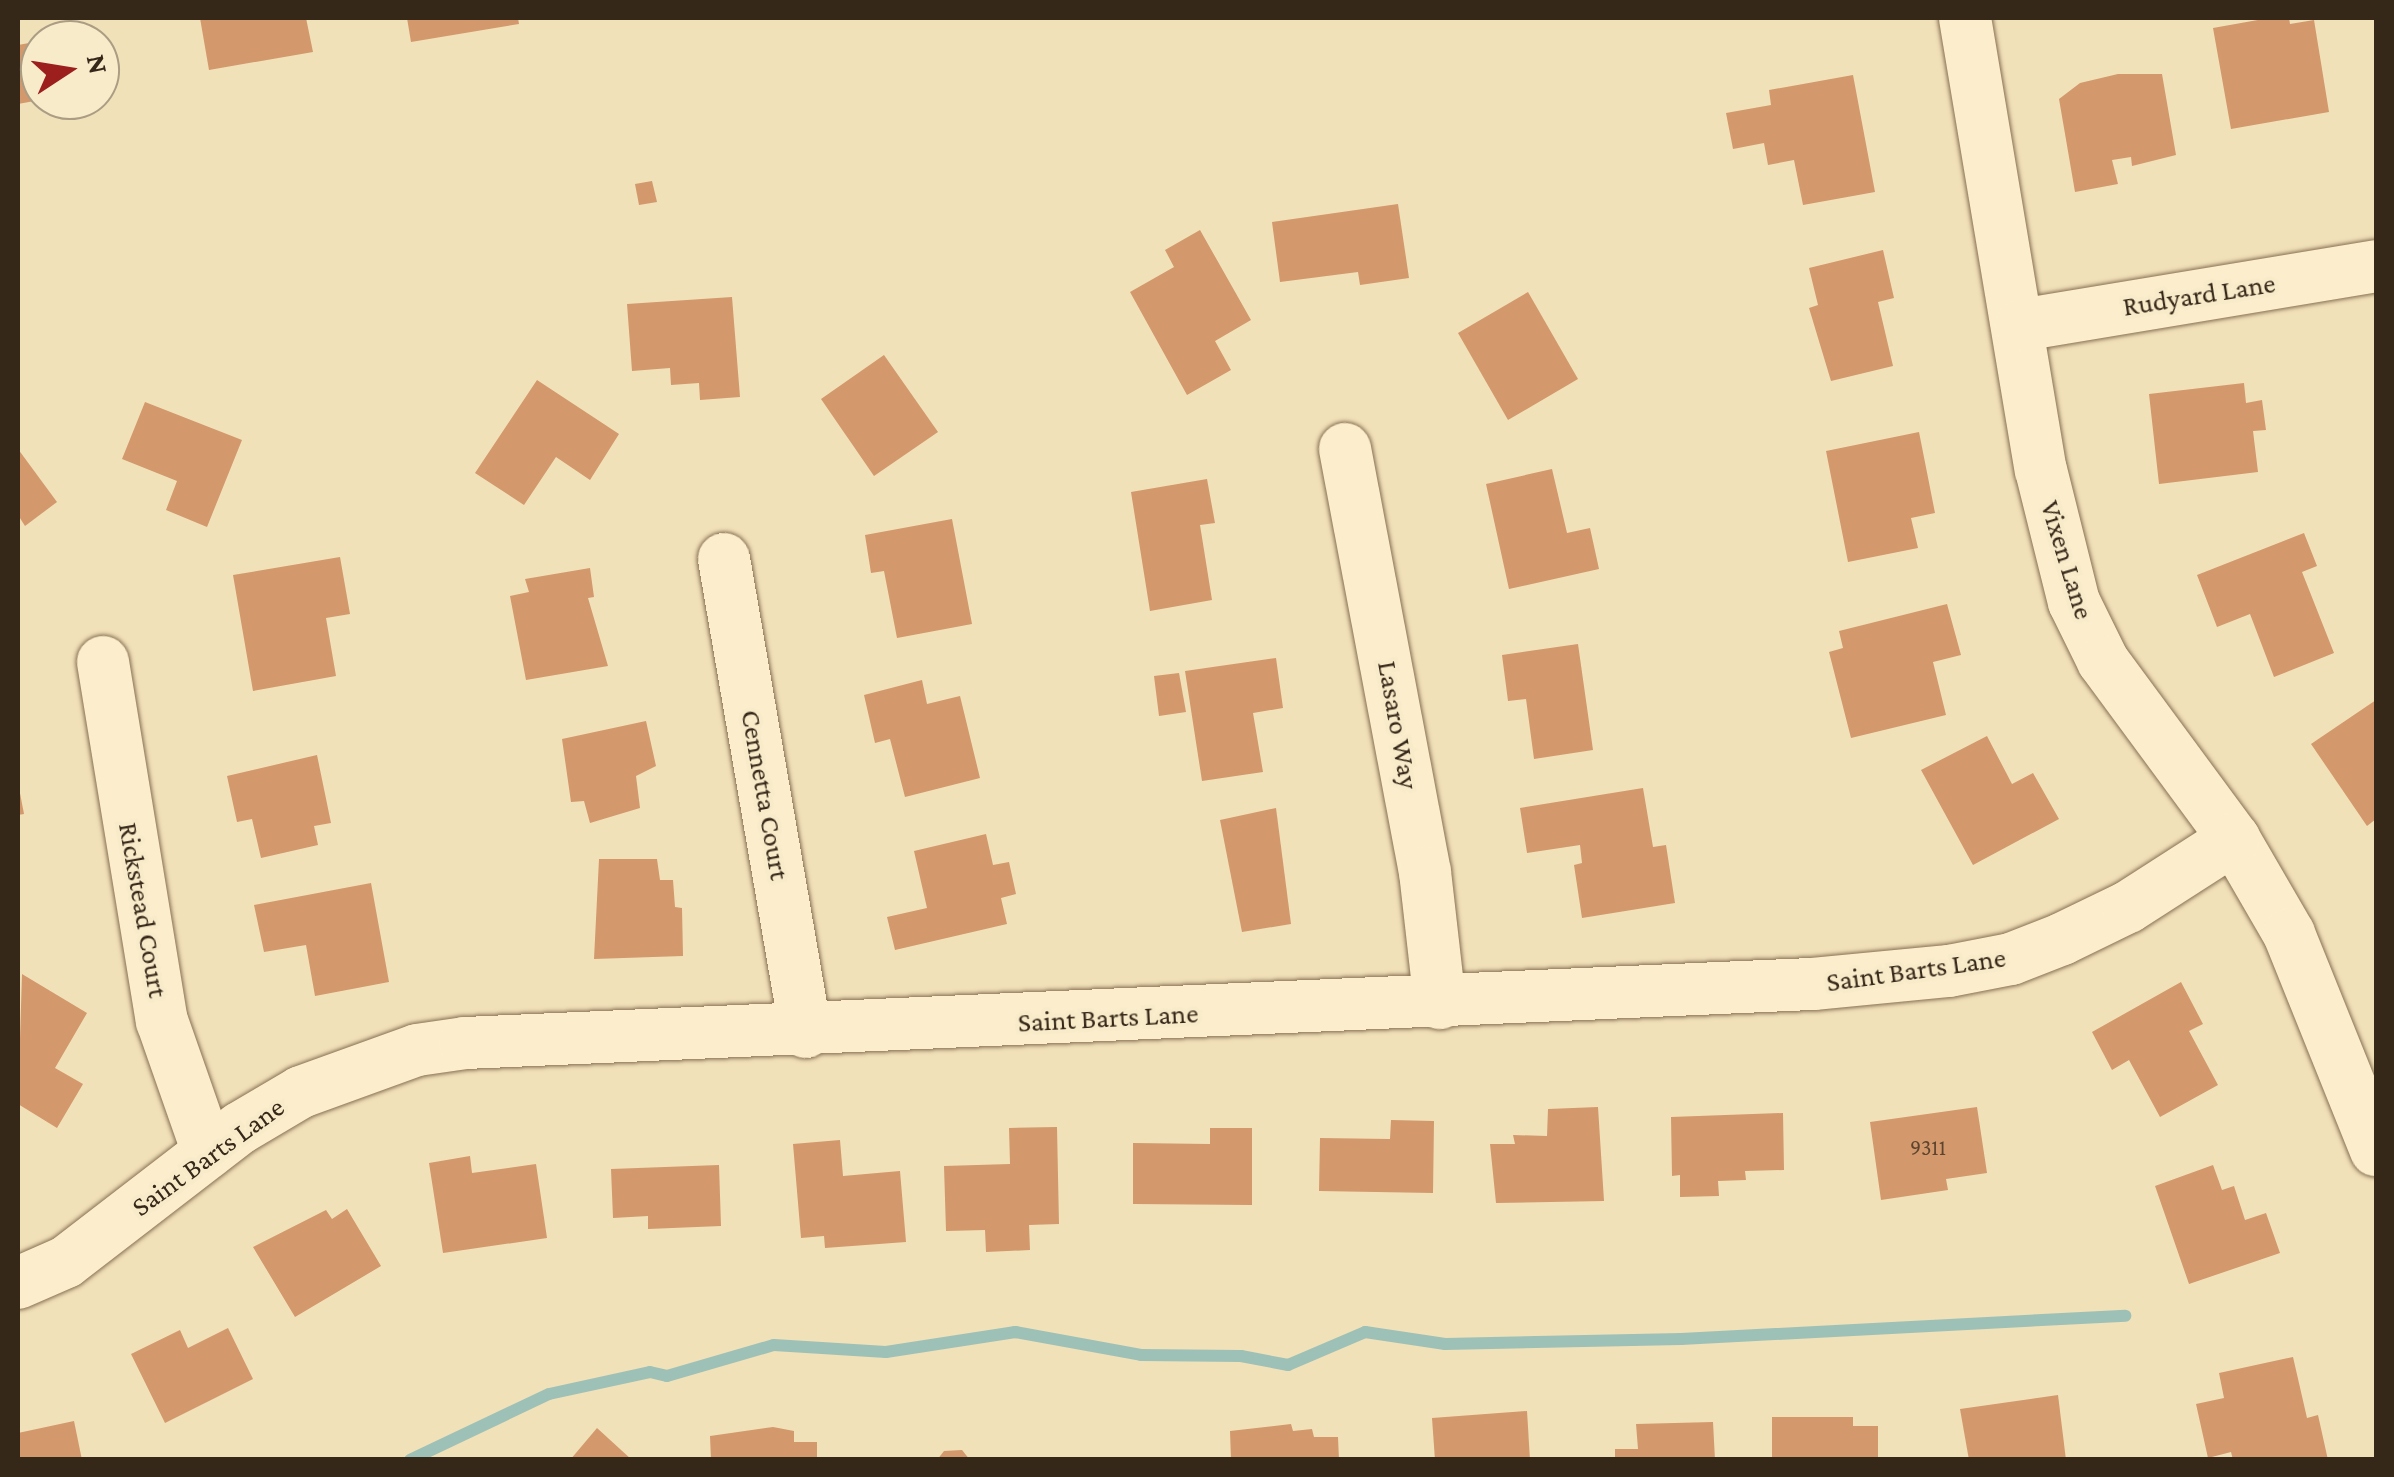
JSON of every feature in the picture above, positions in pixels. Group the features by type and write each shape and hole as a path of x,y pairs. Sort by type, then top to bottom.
{"street":[{"name":"Vixen Lane","path":"1965,18 2021,325 2041,470 2074,602 2102,660 2234,839 2322,1002 2376,1150"},
{"name":"Rudyard Lane","path":"2021,325 2376,266"},
{"name":"Lasaro Way","path":"1345,449 1425,872 1440,1003"},
{"name":"Cennetta Court","path":"724,559 806,1032"},
{"name":"Rickstead Court","path":"102,662 162,1022 208,1152"},
{"name":"Saint Barts Lane","path":"18,1283 66,1262 208,1152 301,1092 417,1050 465,1042 806,1032 1813,984 2011,960 2128,907 2234,839"}],"building":[{"path":"200,18 306,18 313,52 209,70"},
{"path":"407,18 518,18 519,24 411,42"},
{"path":"2289,18 2290,24 2314,20 2329,112 2231,129 2213,28"},
{"path":"18,45 20,45 18,104"},
{"path":"2118,74 2162,74 2176,155 2132,166 2131,157 2112,160 2118,184 2075,192 2059,99 2080,83"},
{"path":"1853,75 1875,192 1803,205 1794,160 1768,165 1764,143 1733,149 1726,113 1771,105 1769,90"},
{"path":"652,181 657,202 639,205 635,184"},
{"path":"1398,204 1409,278 1360,285 1358,272 1280,282 1272,222"},
{"path":"1200,230 1251,320 1215,341 1231,370 1187,395 1130,292 1174,267 1165,250"},
{"path":"1883,250 1894,298 1878,302 1893,366 1831,381 1809,308 1818,305 1809,268"},
{"path":"1528,292 1578,379 1508,420 1458,333"},
{"path":"732,297 740,397 700,400 699,383 671,385 670,368 632,371 627,304"},
{"path":"884,355 938,432 874,476 821,399"},
{"path":"537,380 619,434 590,480 556,457 524,505 475,473"},
{"path":"2244,383 2246,403 2262,400 2266,430 2253,431 2258,472 2159,484 2149,394"},
{"path":"145,402 242,440 207,527 166,510 177,481 122,459"},
{"path":"1919,432 1935,513 1911,518 1918,548 1848,562 1826,451"},
{"path":"18,449 57,502 25,526 18,515"},
{"path":"1552,469 1567,533 1590,528 1599,569 1509,589 1486,484"},
{"path":"1207,479 1215,523 1200,525 1212,600 1150,611 1131,492"},
{"path":"952,519 972,624 897,638 884,571 871,573 865,535"},
{"path":"2304,533 2317,566 2302,572 2334,653 2274,677 2250,614 2217,627 2197,575"},
{"path":"340,557 350,614 326,618 336,676 253,691 233,575"},
{"path":"590,568 594,597 588,598 608,666 526,680 510,596 529,592 525,579"},
{"path":"1947,604 1961,655 1933,662 1946,715 1851,738 1829,652 1843,648 1839,631"},
{"path":"1578,644 1593,750 1534,759 1526,699 1508,701 1502,655"},
{"path":"1276,658 1283,708 1253,713 1263,772 1202,781 1185,671"},
{"path":"1179,673 1186,712 1159,716 1154,676"},
{"path":"922,680 927,704 960,696 980,778 905,797 890,739 875,743 864,695"},
{"path":"2376,700 2376,819 2367,826 2311,744"},
{"path":"646,721 656,766 636,776 640,808 590,823 584,801 571,802 562,739"},
{"path":"1987,736 2012,784 2033,773 2059,819 1973,865 1921,770"},
{"path":"317,755 331,823 314,826 318,845 261,858 252,819 237,822 227,776"},
{"path":"1643,788 1653,847 1666,845 1675,903 1582,918 1574,865 1582,863 1580,845 1527,853 1520,808"},
{"path":"18,789 24,814 18,815"},
{"path":"1276,808 1291,924 1242,932 1220,820"},
{"path":"986,834 993,865 1009,862 1016,894 1001,898 1007,924 895,950 887,917 927,908 914,851"},
{"path":"599,859 657,859 660,880 673,880 675,907 682,908 683,956 594,959"},
{"path":"371,883 389,982 315,996 306,945 264,952 254,905"},
{"path":"22,974 87,1013 55,1068 83,1084 57,1128 18,1104"},
{"path":"2181,982 2203,1024 2189,1031 2218,1085 2160,1117 2129,1060 2112,1070 2092,1032"},
{"path":"1598,1107 1604,1201 1496,1203 1490,1144 1515,1144 1513,1135 1547,1136 1548,1109"},
{"path":"1977,1107 1987,1173 1946,1179 1948,1190 1881,1200 1870,1122"},
{"path":"1783,1113 1784,1170 1745,1171 1746,1180 1718,1181 1719,1196 1680,1197 1680,1175 1672,1176 1671,1117"},
{"path":"1391,1120 1434,1121 1433,1193 1319,1191 1320,1138 1390,1139"},
{"path":"1057,1127 1059,1224 1029,1225 1030,1250 986,1252 985,1230 946,1231 944,1166 1010,1164 1009,1128"},
{"path":"1210,1128 1252,1128 1252,1205 1133,1204 1133,1143 1210,1144"},
{"path":"840,1140 843,1176 900,1171 906,1242 825,1248 824,1236 801,1238 793,1144"},
{"path":"470,1156 472,1173 536,1164 547,1238 443,1253 429,1163"},
{"path":"719,1165 721,1226 648,1229 648,1216 613,1218 611,1169"},
{"path":"2213,1165 2222,1190 2234,1186 2245,1220 2266,1213 2280,1253 2189,1284 2155,1186"},
{"path":"347,1209 381,1266 295,1317 253,1247 326,1210 332,1219"},
{"path":"228,1328 253,1379 165,1423 131,1354 180,1330 188,1348"},
{"path":"2293,1357 2307,1418 2318,1415 2328,1460 2233,1460 2231,1452 2208,1458 2196,1404 2224,1398 2219,1373"},
{"path":"2058,1395 2066,1460 1969,1460 1960,1409"},
{"path":"1527,1411 1530,1460 1435,1460 1432,1418"},
{"path":"1772,1417 1853,1417 1853,1426 1878,1426 1878,1460 1772,1460"},
{"path":"74,1421 82,1460 18,1460 18,1433"},
{"path":"1713,1422 1715,1460 1615,1460 1615,1449 1638,1449 1636,1424"},
{"path":"1291,1424 1293,1431 1312,1429 1314,1437 1338,1437 1339,1460 1231,1460 1230,1431"},
{"path":"773,1427 794,1431 794,1442 817,1442 817,1460 711,1460 710,1436"},
{"path":"597,1428 632,1460 570,1460"},
{"path":"962,1450 970,1460 937,1460 944,1451"}],"waterway":[{"path":"410,1460 549,1394 650,1372 667,1376 774,1345 886,1352 1015,1332 1141,1355 1241,1356 1288,1365 1365,1332 1445,1344 1681,1339 2125,1316"}]}
